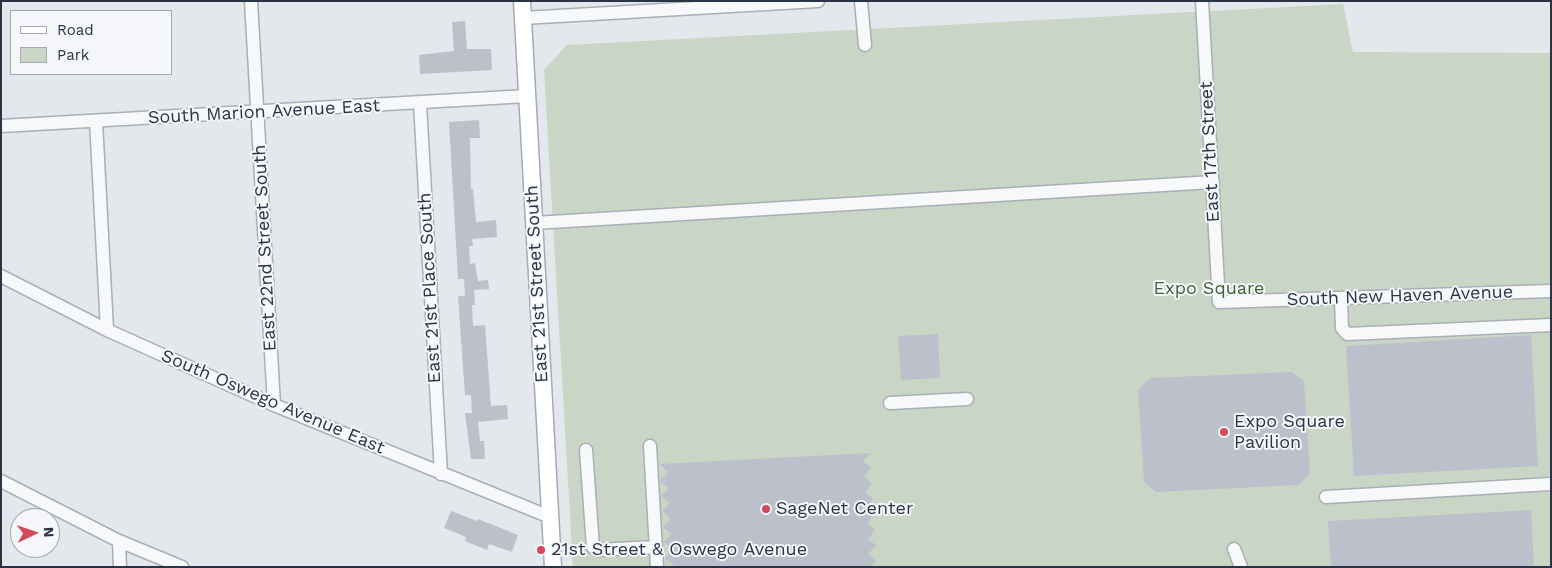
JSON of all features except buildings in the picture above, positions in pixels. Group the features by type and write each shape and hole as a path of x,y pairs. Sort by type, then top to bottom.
{"main road":[{"name":"East 21st Street South","path":"522,1 553,567"}],"street":[{"name":"East 22nd Street South","path":"251,1 274,405"},
{"path":"523,18 818,1"},
{"path":"861,1 865,45"},
{"name":"East 17th Street","path":"1202,1 1219,302"},
{"name":"South Marion Avenue East","path":"1,126 257,113 527,96"},
{"name":"East 21st Place South","path":"420,103 441,474"},
{"path":"96,121 107,330"},
{"path":"534,223 1212,182"},
{"name":"South Oswego Avenue East","path":"1,276 107,330 274,405 550,518"},
{"name":"South New Haven Avenue","path":"1219,302 1551,291"},
{"path":"1341,298 1342,328 1347,334 1551,325"},
{"path":"890,403 967,399"},
{"path":"650,446 656,567"},
{"path":"586,450 593,547 599,550 656,547"},
{"path":"1,481 119,541 182,567"},
{"path":"1326,498 1551,484"},
{"path":"119,541 120,567"},
{"path":"1230,567 1234,548 1241,567"}],"green space":[{"name":"Expo Square","path":"1343,4 1353,52 1551,53 1551,567 573,567 544,70 567,45"}],"place":[{"name":"Expo Square Pavilion","path":"1224,432"},
{"name":"SageNet Center","path":"766,509"},
{"name":"21st Street & Oswego Avenue","path":"541,550"}]}
